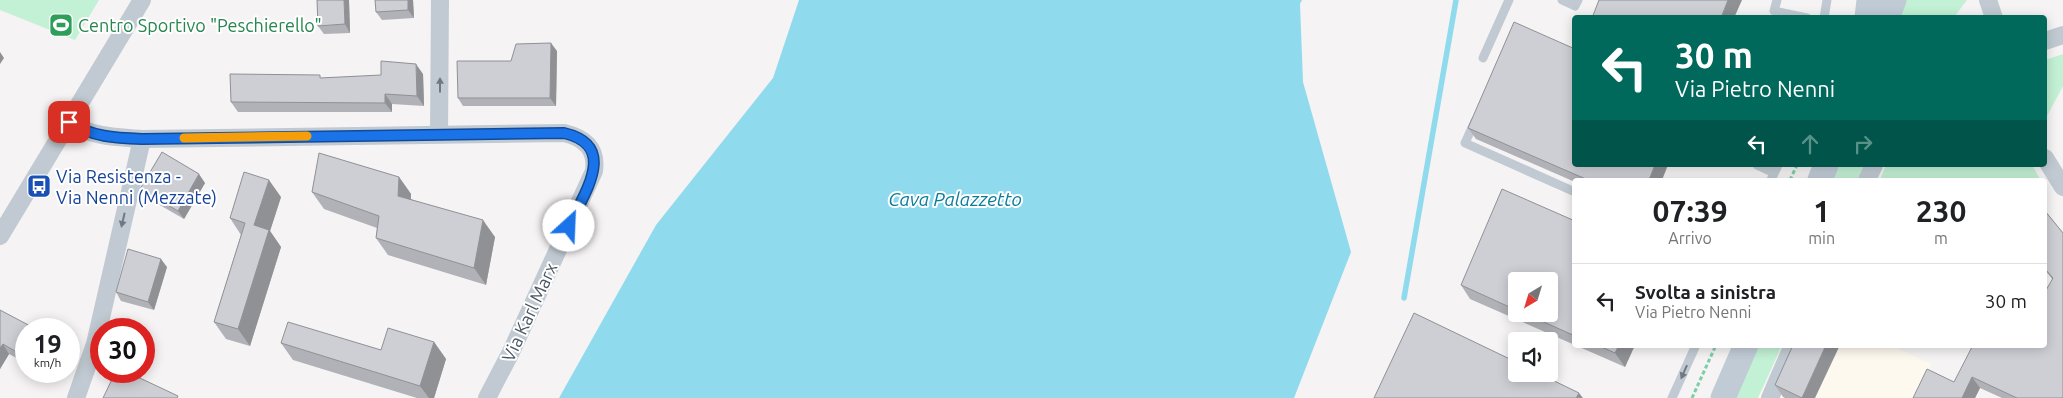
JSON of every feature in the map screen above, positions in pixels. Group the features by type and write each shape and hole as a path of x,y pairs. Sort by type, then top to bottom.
{"main road":[{"path":"1867,15 1869,0"},
{"path":"1888,15 1894,0"},
{"path":"1723,398 1745,348"}],"street":[{"path":"0,236 142,0"},
{"path":"69,122 82,131 96,135 142,139 440,134 440,0"},
{"path":"2047,41 2063,34"},
{"name":"Via Karl Marx","path":"440,134 564,133 576,136 586,142 594,152 596,161 594,171 512,352 487,398"},
{"path":"76,398 94,344 142,139"},
{"path":"2047,161 2063,187"},
{"path":"1770,398 1792,348"}],"lane":[{"path":"1483,58 1509,0"},
{"path":"1562,0 1575,6 1578,0"},
{"path":"1777,0 1774,11 1793,15"},
{"path":"1825,15 1828,0"},
{"path":"1479,112 1465,143 1572,191"},
{"path":"1761,167 1774,173"},
{"path":"1672,398 1695,348"}],"path":[{"path":"1692,398 1715,348"}],"shaded area":[{"path":"1794,348 1896,348 1931,364 1915,398 1756,398"}],"green space":[{"name":"Centro Sportivo \"Peschierello\"","path":"0,0 99,0 75,40 0,10"},
{"path":"1903,0 1967,0 1956,15 1897,15"},
{"path":"2063,54 2063,86 2047,116 2047,59"},
{"path":"1837,167 1863,167 1858,178 1832,178"},
{"path":"1885,167 2033,167 2039,178 1881,178"},
{"path":"1756,348 1781,348 1758,398 1733,398"}],"water":[{"name":"Cava Palazzetto","path":"799,0 1302,0 1300,4 1303,82 1351,252 1294,398 559,398 656,225 773,78"}],"building":[{"path":"317,0 344,0 345,24 318,26"},
{"path":"375,0 408,0 408,10 376,12"},
{"path":"1599,0 1728,0 1722,15 1593,15"},
{"path":"1514,22 1572,48 1572,167 1654,167 1650,178 1583,178 1468,128"},
{"path":"551,43 550,98 458,98 457,61 511,61 516,44"},
{"path":"381,61 416,64 417,96 385,94 385,103 231,102 230,74 320,75 320,78 381,75"},
{"path":"162,152 199,174 178,211 140,189"},
{"path":"319,153 399,177 398,196 483,220 474,268 376,238 379,216 312,192"},
{"path":"244,172 269,180 254,225 269,230 238,329 214,322 245,223 230,218"},
{"path":"1502,189 1572,220 1572,335 1544,322 1558,322 1558,272 1508,272 1508,306 1461,285"},
{"path":"2047,213 2063,233 2063,398 2017,398 1972,377 1962,398 1913,398 1927,369 1954,382 1971,348 2047,348 2047,288 2053,278 2047,271"},
{"path":"128,249 161,259 148,302 116,292"},
{"path":"0,310 15,318 15,351 3,344 0,348"},
{"path":"1414,313 1508,358 1508,382 1556,382 1579,393 1576,398 1374,398"},
{"path":"288,322 381,350 388,328 434,342 420,386 281,343"},
{"path":"1604,348 1618,348 1615,353"},
{"path":"1792,348 1825,348 1802,398 1775,385"},
{"path":"110,383 150,383 178,396 177,398 103,398"}],"waterway":[{"path":"1404,298 1456,0"}],"slow traffic":[{"path":"184,138 307,136"}],"place":[{"name":"Centro Sportivo \"Peschierello\"","path":"61,25"},
{"name":"Via Resistenza - Via Nenni (Mezzate)","path":"39,186"}],"route":[{"path":"69,122 82,131 96,135 142,139 564,133 576,136 586,142 594,152 596,161 594,171 569,226"}]}
